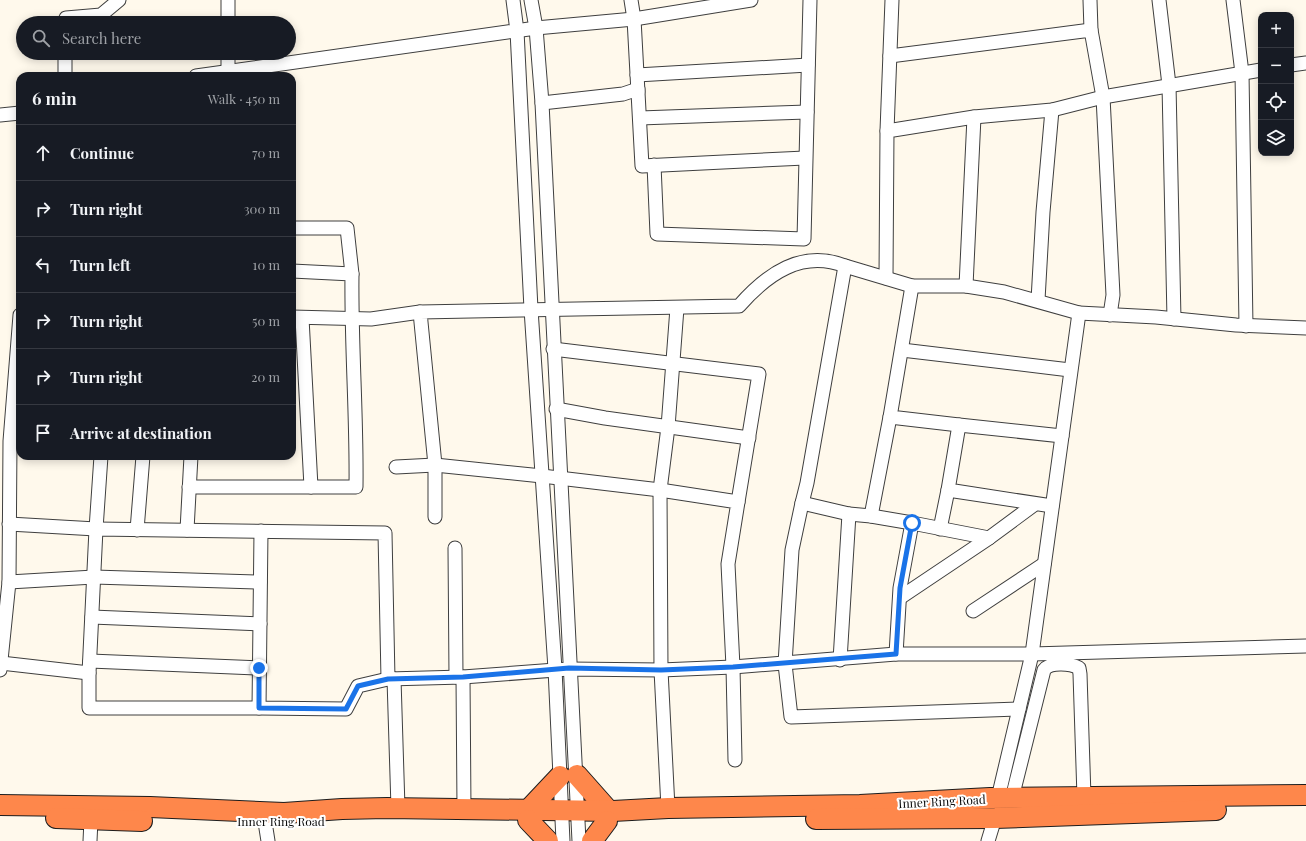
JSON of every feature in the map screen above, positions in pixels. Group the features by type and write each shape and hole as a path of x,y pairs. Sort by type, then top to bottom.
{"highway":[{"path":"548,841 528,815 568,775 607,816 592,841"},
{"name":"Inner Ring Road","path":"0,805 150,807 284,813 342,809 464,809 528,815 570,824 607,816 668,808 860,805 1005,798 1306,795"},
{"name":"Inner Ring Road","path":"607,816 996,818 1306,808"},
{"name":"Inner Ring Road","path":"0,815 91,820 265,822 528,815"}],"street":[{"path":"72,16 101,14 119,0"},
{"path":"228,0 228,16"},
{"path":"513,0 517,31 531,309 555,670 568,775"},
{"path":"531,0 536,28 542,103 552,308 569,668 568,775 570,824"},
{"path":"630,0 634,19 642,166 805,158"},
{"path":"228,60 228,72 536,28 634,19 693,4 751,0"},
{"path":"654,165 657,234 804,238 810,0"},
{"path":"886,278 887,131 892,0"},
{"path":"1090,0 1091,30 1103,97 1112,295 1110,315"},
{"path":"1159,0 1169,85 1174,319"},
{"path":"1233,0 1242,73 1246,326"},
{"path":"890,56 1091,30"},
{"path":"64,60 65,72"},
{"path":"1294,65 1306,63"},
{"path":"637,75 808,65"},
{"path":"887,131 974,117 1052,110 1103,97 1258,70"},
{"path":"542,103 624,94 638,89 638,92"},
{"path":"1038,300 1043,212 1052,110"},
{"path":"640,118 807,112"},
{"path":"0,115 16,114"},
{"path":"966,286 974,117"},
{"path":"189,487 356,487 357,434 352,319 352,274 347,228 296,228"},
{"path":"311,487 297,317 371,319 420,312 552,308 677,308 739,306 757,286 782,268 809,261 834,262 912,286 966,286 1004,292 1038,300 1079,313 1174,319 1246,326 1306,328"},
{"path":"846,266 807,483 792,550 784,664 791,717 1019,709"},
{"path":"296,271 352,274"},
{"path":"871,516 902,350 912,286"},
{"path":"668,808 661,670 660,490 668,427 677,308"},
{"path":"420,312 435,465 435,517"},
{"path":"1005,798 1019,709 1032,654 1079,313"},
{"path":"553,349 759,374 728,564 733,667 735,760"},
{"path":"902,350 1070,370"},
{"path":"16,365 10,441 9,582 0,668 259,668"},
{"path":"556,409 605,418 749,438"},
{"path":"890,417 1062,436"},
{"path":"940,528 959,425"},
{"path":"101,460 96,529 89,708 346,709 358,686 391,679 460,677 569,668 661,670 784,664 896,654 1032,654 1306,646"},
{"path":"137,530 143,460"},
{"path":"187,530 191,460"},
{"path":"396,467 435,465 660,490 738,502"},
{"path":"948,490 1052,506"},
{"path":"802,503 849,514 912,523 989,538"},
{"path":"901,596 989,538 1035,504"},
{"path":"840,660 849,514"},
{"path":"896,654 901,596 900,588 912,523"},
{"path":"9,524 137,530 385,533 398,808"},
{"path":"259,708 261,531"},
{"path":"455,548 464,809"},
{"path":"973,611 1044,564"},
{"path":"9,582 94,577 260,582"},
{"path":"92,617 260,624"},
{"path":"1005,798 1044,670 1046,666 1051,665 1074,666 1079,668 1084,797"},
{"path":"988,841 996,818"},
{"path":"90,841 91,820"},
{"path":"265,822 268,841"}],"route":[{"path":"259,668 259,708 346,709 358,686 388,679 463,677 569,668 661,670 733,667 840,660 896,654 901,596 900,588 912,523"}]}
